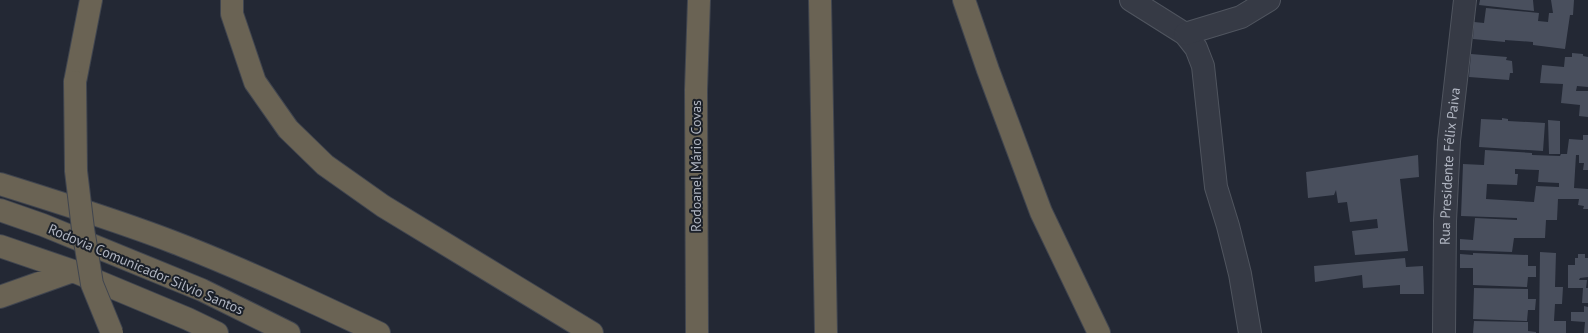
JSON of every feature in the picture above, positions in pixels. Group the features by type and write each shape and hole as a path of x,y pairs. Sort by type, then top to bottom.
{"highway":[{"path":"91,0 75,82 76,171 83,229 92,284 112,333"},
{"path":"232,0 232,14 255,82 288,129 325,165 383,206 592,333"},
{"path":"687,0 696,90"},
{"name":"Rodoanel Mário Covas","path":"697,333 696,90 699,0"},
{"path":"820,0 826,333"},
{"path":"964,0 988,70 1041,212 1099,333"},
{"path":"0,184 62,203 172,242 277,285 379,333"},
{"name":"Rodovia Comunicador Silvio Santos","path":"0,210 43,225 202,290 289,333"},
{"path":"0,246 73,271 188,319 217,333"},
{"path":"0,297 73,271"}],"street":[{"path":"1131,0 1185,34 1196,48 1203,66 1216,187 1240,274 1250,333"},
{"path":"1185,34 1241,17 1269,0"},
{"name":"Rua Presidente Félix Paiva","path":"1444,333 1445,221 1449,141 1465,0"}],"building":[{"path":"1480,0 1533,0 1534,11 1479,5"},
{"path":"1551,0 1574,0 1573,15 1570,15 1565,49 1533,45 1533,42 1505,40 1505,42 1473,39 1474,22 1484,23 1486,8 1539,13 1538,21 1548,22 1549,13 1553,13"},
{"path":"1572,53 1583,54 1583,56 1588,57 1588,87 1577,86 1576,91 1588,91 1588,117 1579,116 1580,105 1561,103 1563,84 1540,83 1542,65 1564,67 1565,57 1572,57"},
{"path":"1471,54 1507,57 1506,60 1512,61 1513,73 1510,73 1509,80 1469,77"},
{"path":"1502,118 1508,119 1508,121 1545,123 1543,151 1479,147 1481,119 1502,120"},
{"path":"1548,120 1560,121 1560,154 1549,154"},
{"path":"1583,135 1588,135 1588,170 1583,170 1584,163 1579,163 1579,155 1576,155 1574,188 1588,189 1588,209 1583,209 1584,206 1578,205 1579,199 1558,199 1557,220 1546,220 1545,238 1514,238 1512,252 1460,250 1460,239 1473,240 1475,218 1517,220 1517,218 1461,216 1463,164 1484,165 1485,150 1532,153 1532,155 1560,156 1561,154 1567,154 1569,139 1583,140","holes":["1515,169 1539,170 1538,182 1559,183 1559,187 1536,186 1534,202 1486,199 1487,184 1517,185 1518,174 1515,174"]},
{"path":"1418,155 1419,177 1400,179 1408,251 1355,255 1352,231 1378,228 1377,219 1350,222 1347,202 1338,203 1336,190 1334,195 1308,198 1306,172"},
{"path":"1540,252 1556,253 1555,287 1563,287 1562,304 1555,304 1554,321 1566,321 1566,333 1539,333"},
{"path":"1473,253 1528,255 1528,266 1536,266 1536,277 1528,277 1527,287 1473,285 1473,268 1460,268 1460,254 1473,255"},
{"path":"1578,254 1585,254 1585,258 1588,258 1588,277 1580,278 1579,280 1587,280 1586,288 1588,288 1588,303 1582,303 1583,288 1568,288 1568,265 1575,265 1575,258 1578,258"},
{"path":"1405,258 1406,267 1423,266 1424,294 1400,294 1400,285 1363,288 1362,275 1315,282 1314,266"},
{"path":"1474,288 1528,289 1528,299 1536,299 1535,310 1528,310 1527,321 1473,319"},
{"path":"1584,306 1588,307 1588,333 1584,333 1585,322 1571,321 1571,312 1584,312"},
{"path":"1474,321 1528,322 1528,331 1536,333 1473,333"}]}
